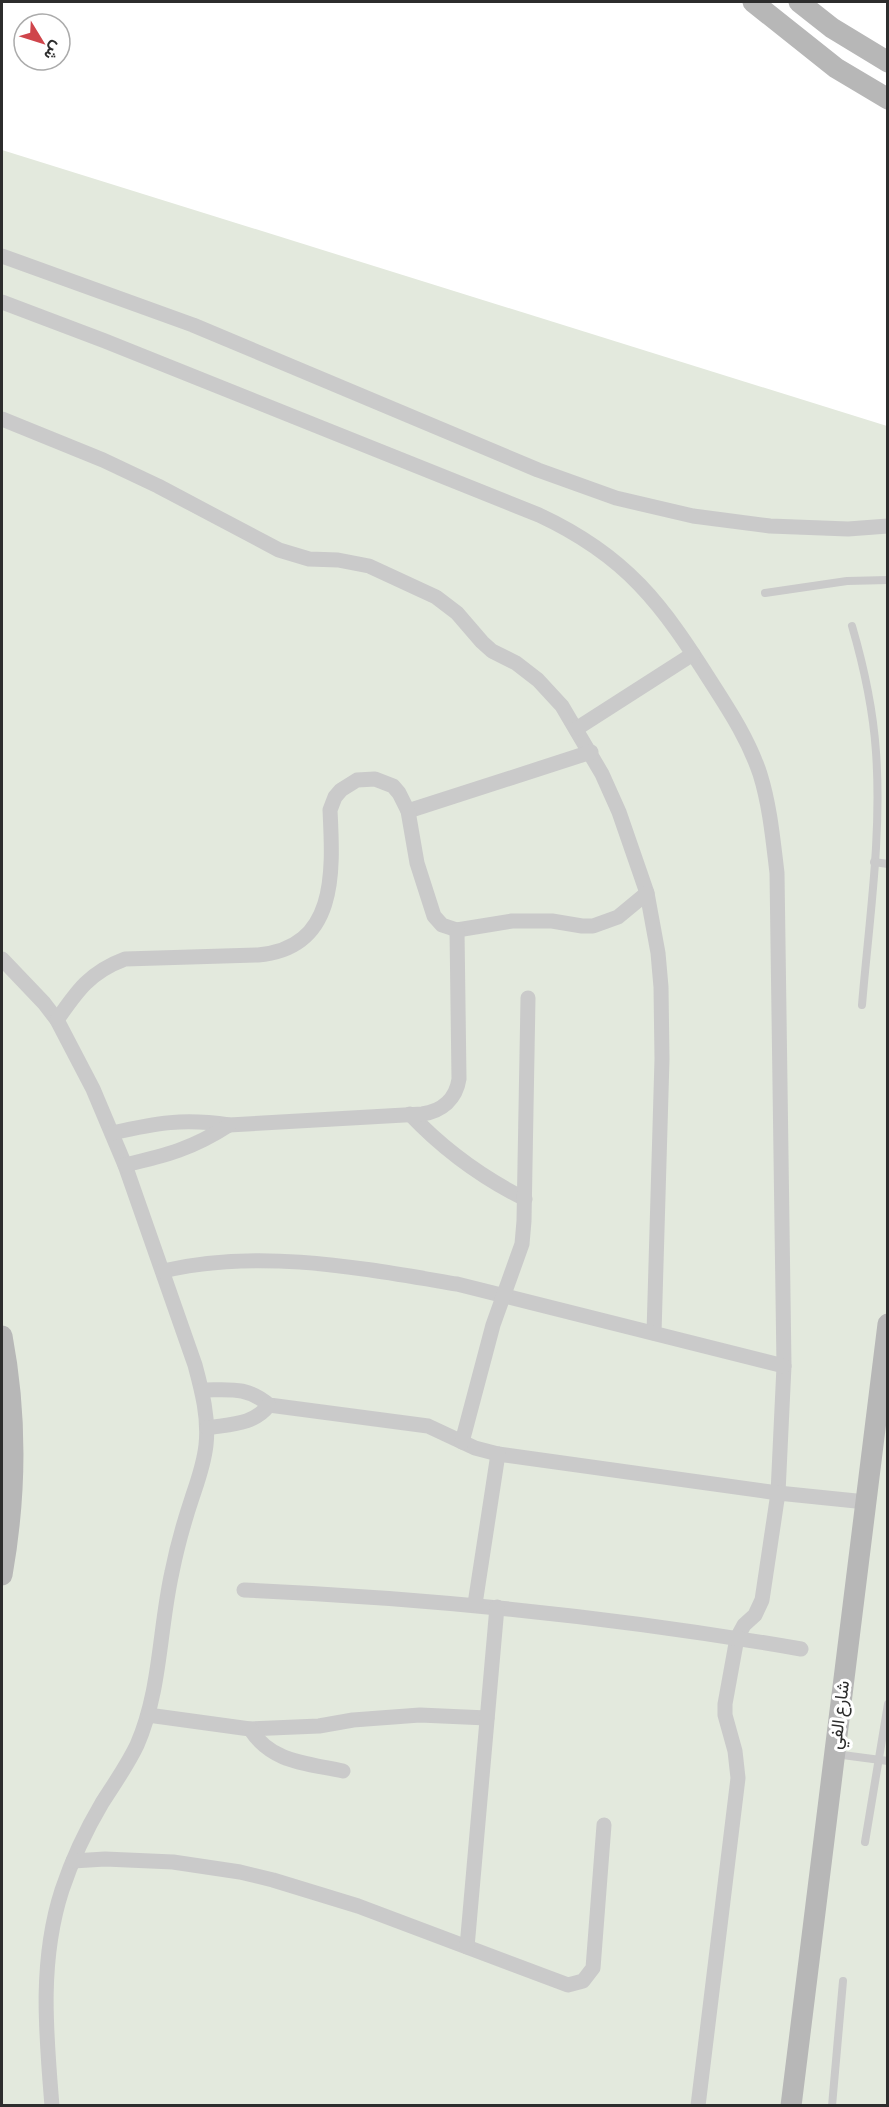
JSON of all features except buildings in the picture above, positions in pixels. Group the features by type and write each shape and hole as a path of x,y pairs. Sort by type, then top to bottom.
{"street":[{"path":"753,2 836,68 888,99"},
{"path":"799,2 832,28 888,62"},
{"path":"2,256 193,325 538,470 616,498 693,516 770,526 848,529 888,526"},
{"path":"2,302 139,354 568,528 604,552 645,588 693,654 736,721 750,748 760,776 772,834 777,873 784,1366 778,1493 760,1608 744,1625 737,1638 725,1704 724,1715 735,1751 738,1778 698,2106"},
{"path":"2,419 103,460 158,486 279,550 309,559 354,562 369,566 436,597 458,613 492,651 516,663 538,680 562,706 603,774 619,812 647,893 658,953 662,1021 654,1333"},
{"path":"576,729 693,654"},
{"path":"408,811 591,752"},
{"path":"57,1020 85,982 110,964 125,958 258,955 279,952 298,942 315,925 326,902 332,861 330,810 335,797 341,789 366,778 384,781 399,793 408,811 417,863 434,916 442,925 457,930 532,920 593,926 618,917 647,893"},
{"path":"112,1133 162,1122 184,1121 229,1125 430,1113 438,1110 451,1099 458,1085 457,930"},
{"path":"2,959 57,1020 77,1056 112,1133 163,1271 202,1390 207,1428 204,1462 181,1533 172,1573 148,1715 127,1765 90,1824 62,1890 54,1923 47,1967 45,2023 52,2106"},
{"path":"462,1442 493,1325 522,1244 525,1199 528,998"},
{"path":"410,1114 427,1132 463,1162 503,1189 525,1199"},
{"path":"125,1165 176,1153 198,1144 229,1125"},
{"path":"163,1271 222,1261 295,1262 414,1276 503,1295 784,1366"},
{"name":"شارع الفي","path":"791,2106 888,1324"},
{"path":"2,1336 13,1456 12,1498 2,1575"},
{"path":"202,1390 246,1391 269,1405 422,1425 440,1430 486,1452 778,1493 866,1502"},
{"path":"207,1428 248,1422 260,1416 269,1405"},
{"path":"475,1604 498,1454"},
{"path":"244,1590 475,1604 650,1625 801,1649"},
{"path":"467,1947 497,1607"},
{"path":"148,1715 250,1729 319,1726 353,1720 420,1715 488,1718"},
{"path":"250,1729 257,1739 277,1756 343,1771"},
{"path":"73,1862 139,1860 240,1872 306,1889 560,1983 576,1984 583,1981 593,1968 595,1960 604,1825"}],"lane":[{"path":"765,593 847,581 888,580"},
{"path":"852,626 868,688 876,752 878,800 861,1005"},
{"path":"874,862 888,864"},
{"path":"865,1842 888,1704"},
{"path":"834,1754 888,1761"},
{"path":"832,2106 843,1981"}],"shaded area":[{"path":"2,150 887,426 887,2105 2,2105"}]}
